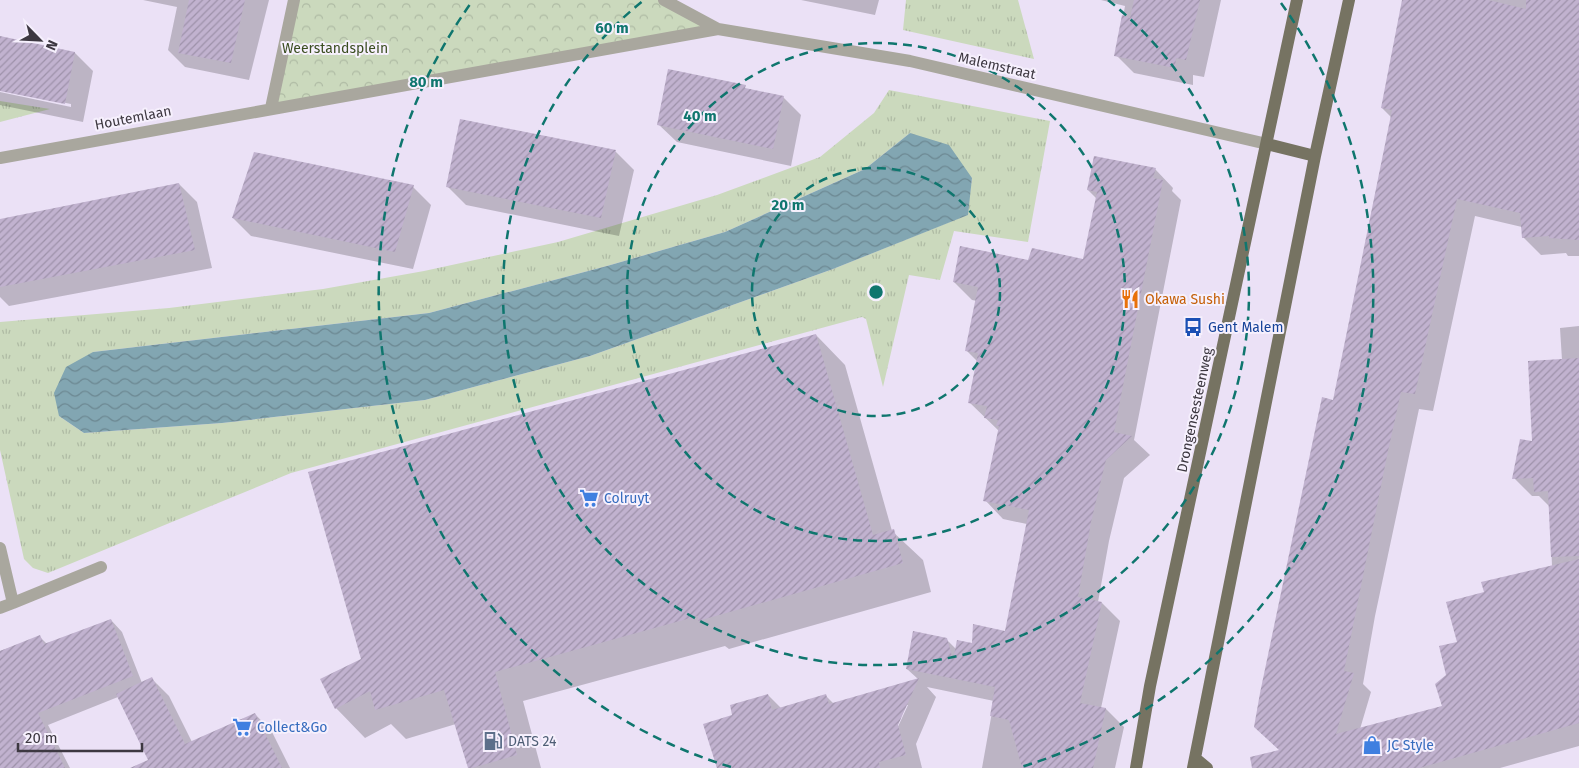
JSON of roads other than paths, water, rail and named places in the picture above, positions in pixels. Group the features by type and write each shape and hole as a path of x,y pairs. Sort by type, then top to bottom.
{"main road":[{"name":"Drongensesteenweg","path":"1136,768 1152,677 1297,0"},
{"path":"1207,768 1194,763 1315,156 1349,0"},
{"path":"1267,144 1315,156"}],"street":[{"path":"294,0 271,108 718,28"},
{"path":"664,0 718,28"},
{"name":"Malemstraat","path":"718,28 910,61 1267,144"},
{"name":"Houtemlaan","path":"0,158 271,108"},
{"path":"0,548 13,603"},
{"path":"0,608 101,567"}],"water":[{"path":"910,133 949,145 972,178 968,215 833,269 590,356 425,400 222,423 84,433 59,416 54,393 66,367 93,352 429,313 607,266 725,232 865,169"}],"place":[{"name":"Okawa Sushi","path":"1130,299"},
{"name":"Gent Malem","path":"1193,327"},
{"name":"Colruyt","path":"589,498"},
{"name":"Collect&Go","path":"242,727"},
{"name":"DATS 24","path":"493,741"},
{"name":"JC Style","path":"1372,745"}],"park label":[{"name":"Weerstandsplein","path":"335,48"}]}
